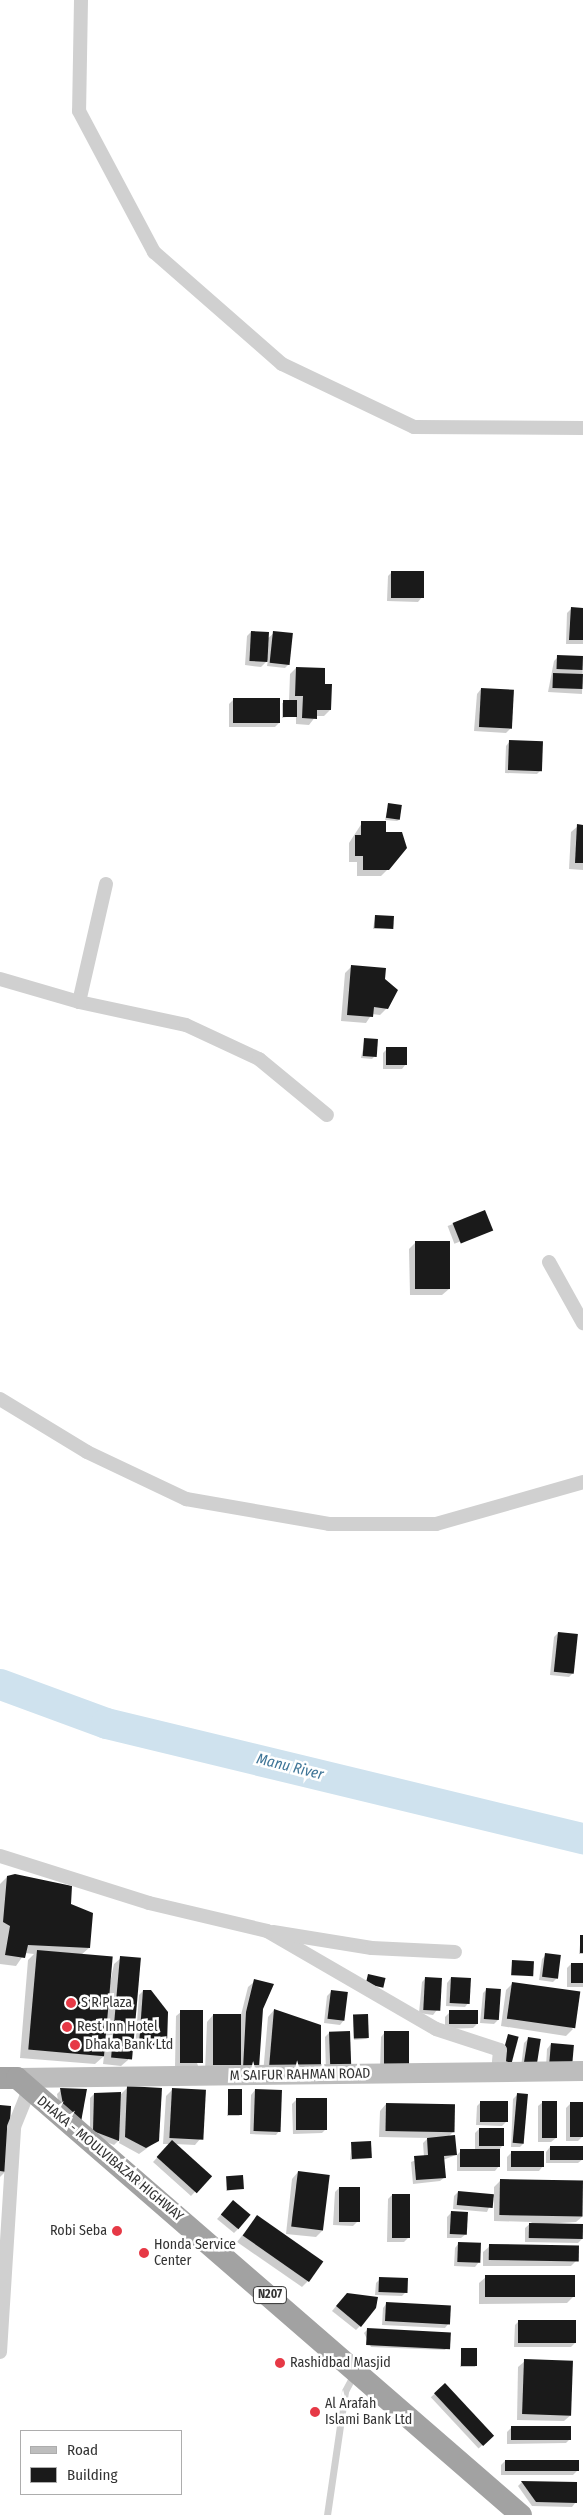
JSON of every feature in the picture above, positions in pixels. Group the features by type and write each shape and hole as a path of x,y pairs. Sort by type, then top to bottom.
{"highway":[{"name":"DHAKA - MOULVIBAZAR HIGHWAY","path":"15,2082 132,2176 520,2515"}],"main road":[{"name":"M SAIFUR RAHMAN ROAD","path":"15,2082 583,2071"}],"street":[{"path":"81,0 80,111 154,252 282,364 414,427 583,428"},
{"path":"79,1002 106,884"},
{"path":"0,979 79,1002 186,1025 259,1059 327,1116"},
{"path":"549,1262 583,1323"},
{"path":"0,1399 87,1452 186,1500 329,1524 436,1524 583,1482"},
{"path":"0,1856 150,1903 268,1931 372,1948 455,1952"},
{"path":"268,1931 298,1952 436,2029 500,2050 498,2072"},
{"path":"0,2352 15,2082"}],"lane":[{"path":"327,2515 345,2391 355,2370"}],"building":[{"path":"391,571 424,571 424,598 391,598"},
{"path":"571,607 583,608 583,640 569,640"},
{"path":"251,631 269,632 267,662 249,661"},
{"path":"273,631 293,633 290,665 270,663"},
{"path":"557,655 583,656 582,670 557,669"},
{"path":"296,667 325,668 325,684 332,684 331,710 317,710 317,719 302,718 303,696 295,696"},
{"path":"553,673 583,674 582,689 552,688"},
{"path":"481,688 514,690 512,729 479,727"},
{"path":"233,698 280,698 280,723 233,723"},
{"path":"283,700 297,700 297,717 283,717"},
{"path":"509,740 543,741 542,771 508,770"},
{"path":"388,803 402,805 400,820 386,818"},
{"path":"361,821 386,821 386,832 402,832 407,848 389,870 363,870 363,856 355,856 355,835 361,835"},
{"path":"577,824 583,825 583,863 575,863"},
{"path":"375,915 394,916 393,929 374,928"},
{"path":"351,965 386,968 385,979 398,990 388,1009 374,1007 373,1017 347,1015"},
{"path":"364,1038 378,1039 377,1057 363,1056"},
{"path":"386,1047 407,1047 407,1065 386,1065"},
{"path":"485,1210 493,1230 461,1244 453,1223"},
{"path":"415,1241 450,1241 450,1289 415,1289"},
{"path":"558,1632 578,1634 574,1674 554,1672"},
{"path":"15,1874 72,1886 71,1904 93,1913 90,1948 28,1945 25,1958 5,1955 10,1926 3,1922 7,1876"},
{"path":"580,1935 583,1935 583,1953 580,1953"},
{"name":"S R Plaza","path":"37,1950 113,1957 104,2056 28,2050"},
{"path":"545,1953 561,1955 558,1979 542,1977"},
{"path":"120,1956 141,1958 132,2059 111,2058"},
{"path":"512,1960 534,1961 533,1976 511,1975"},
{"path":"571,1963 583,1963 583,1983 571,1983"},
{"path":"368,1974 386,1978 383,1988 366,1984"},
{"path":"425,1977 442,1978 440,2011 423,2010"},
{"path":"451,1977 471,1978 470,2004 450,2003"},
{"path":"254,1979 274,1984 263,2009 259,2068 243,2069 246,2012"},
{"path":"512,1982 580,1992 575,2028 507,2019"},
{"path":"486,1988 501,1989 499,2020 484,2019"},
{"path":"143,1990 151,1990 168,2012 167,2045 139,2045"},
{"path":"331,1990 348,1992 344,2021 327,2019"},
{"path":"274,2009 321,2025 321,2070 269,2068"},
{"path":"180,2010 203,2010 203,2063 180,2063"},
{"path":"449,2010 478,2010 478,2024 449,2024"},
{"path":"213,2014 241,2014 241,2065 213,2065"},
{"path":"368,2014 369,2038 354,2039 353,2015"},
{"path":"350,2031 351,2069 330,2070 329,2032"},
{"path":"384,2031 409,2031 409,2066 384,2066"},
{"path":"508,2034 519,2037 512,2063 501,2060"},
{"path":"528,2037 541,2039 537,2065 524,2063"},
{"path":"551,2043 574,2045 572,2065 549,2063"},
{"path":"127,2086 162,2088 159,2141 146,2148 125,2137"},
{"path":"60,2088 87,2089 81,2122 64,2110"},
{"path":"172,2088 206,2090 203,2140 169,2138"},
{"path":"228,2089 242,2089 242,2115 228,2115"},
{"path":"255,2089 282,2090 281,2132 254,2131"},
{"path":"121,2092 119,2141 93,2131 94,2093"},
{"path":"517,2093 528,2094 524,2144 513,2143"},
{"path":"296,2098 327,2098 327,2130 296,2130"},
{"path":"480,2101 508,2101 508,2122 480,2122"},
{"path":"542,2101 557,2101 557,2138 542,2138"},
{"path":"570,2102 583,2102 583,2137 570,2137"},
{"path":"386,2103 455,2104 455,2132 386,2131"},
{"path":"0,2105 11,2106 7,2172 0,2171"},
{"path":"479,2128 504,2128 504,2146 479,2146"},
{"path":"455,2135 457,2155 444,2156 446,2178 416,2180 414,2156 428,2155 427,2138"},
{"path":"172,2140 212,2176 197,2193 157,2157"},
{"path":"371,2141 372,2158 352,2159 351,2142"},
{"path":"550,2146 583,2146 583,2160 550,2160"},
{"path":"460,2149 500,2149 500,2167 460,2167"},
{"path":"511,2151 544,2151 544,2167 511,2167"},
{"path":"298,2171 330,2175 323,2230 291,2227"},
{"path":"243,2175 244,2189 227,2190 226,2176"},
{"path":"500,2179 583,2180 582,2216 499,2215"},
{"path":"339,2187 360,2187 360,2222 339,2222"},
{"path":"458,2191 494,2194 493,2208 457,2205"},
{"path":"392,2194 410,2194 410,2238 392,2238"},
{"path":"233,2200 251,2215 238,2229 221,2215"},
{"path":"451,2211 468,2212 467,2235 450,2234"},
{"path":"257,2215 323,2261 309,2282 243,2235"},
{"path":"529,2223 583,2224 583,2239 529,2238"},
{"path":"458,2242 481,2243 480,2263 457,2262"},
{"path":"489,2244 579,2246 579,2262 489,2260"},
{"path":"485,2275 575,2275 575,2297 485,2297"},
{"path":"379,2277 408,2278 407,2293 378,2292"},
{"path":"347,2293 378,2297 376,2308 361,2327 336,2306"},
{"path":"386,2302 451,2305 450,2324 385,2321"},
{"path":"518,2320 576,2320 576,2343 518,2343"},
{"path":"367,2328 451,2332 450,2349 366,2345"},
{"path":"461,2348 477,2348 477,2366 461,2366"},
{"path":"524,2359 573,2361 571,2416 522,2414"},
{"path":"445,2383 494,2436 483,2446 434,2393"},
{"path":"511,2426 571,2426 571,2440 511,2440"},
{"path":"505,2460 579,2460 579,2471 505,2471"},
{"path":"521,2481 577,2482 577,2503 536,2502"}],"waterway":[{"name":"Manu River","path":"0,1684 106,1723 583,1838"}],"place":[{"name":"S R Plaza","path":"71,2003"},
{"name":"Rest Inn Hotel","path":"67,2027"},
{"name":"Dhaka Bank Ltd","path":"75,2045"},
{"name":"Robi Seba","path":"117,2231"},
{"name":"Honda Service Center","path":"144,2253"},
{"name":"Rashidbad Masjid","path":"280,2363"},
{"name":"Al Arafah Islami Bank Ltd","path":"315,2412"}]}
